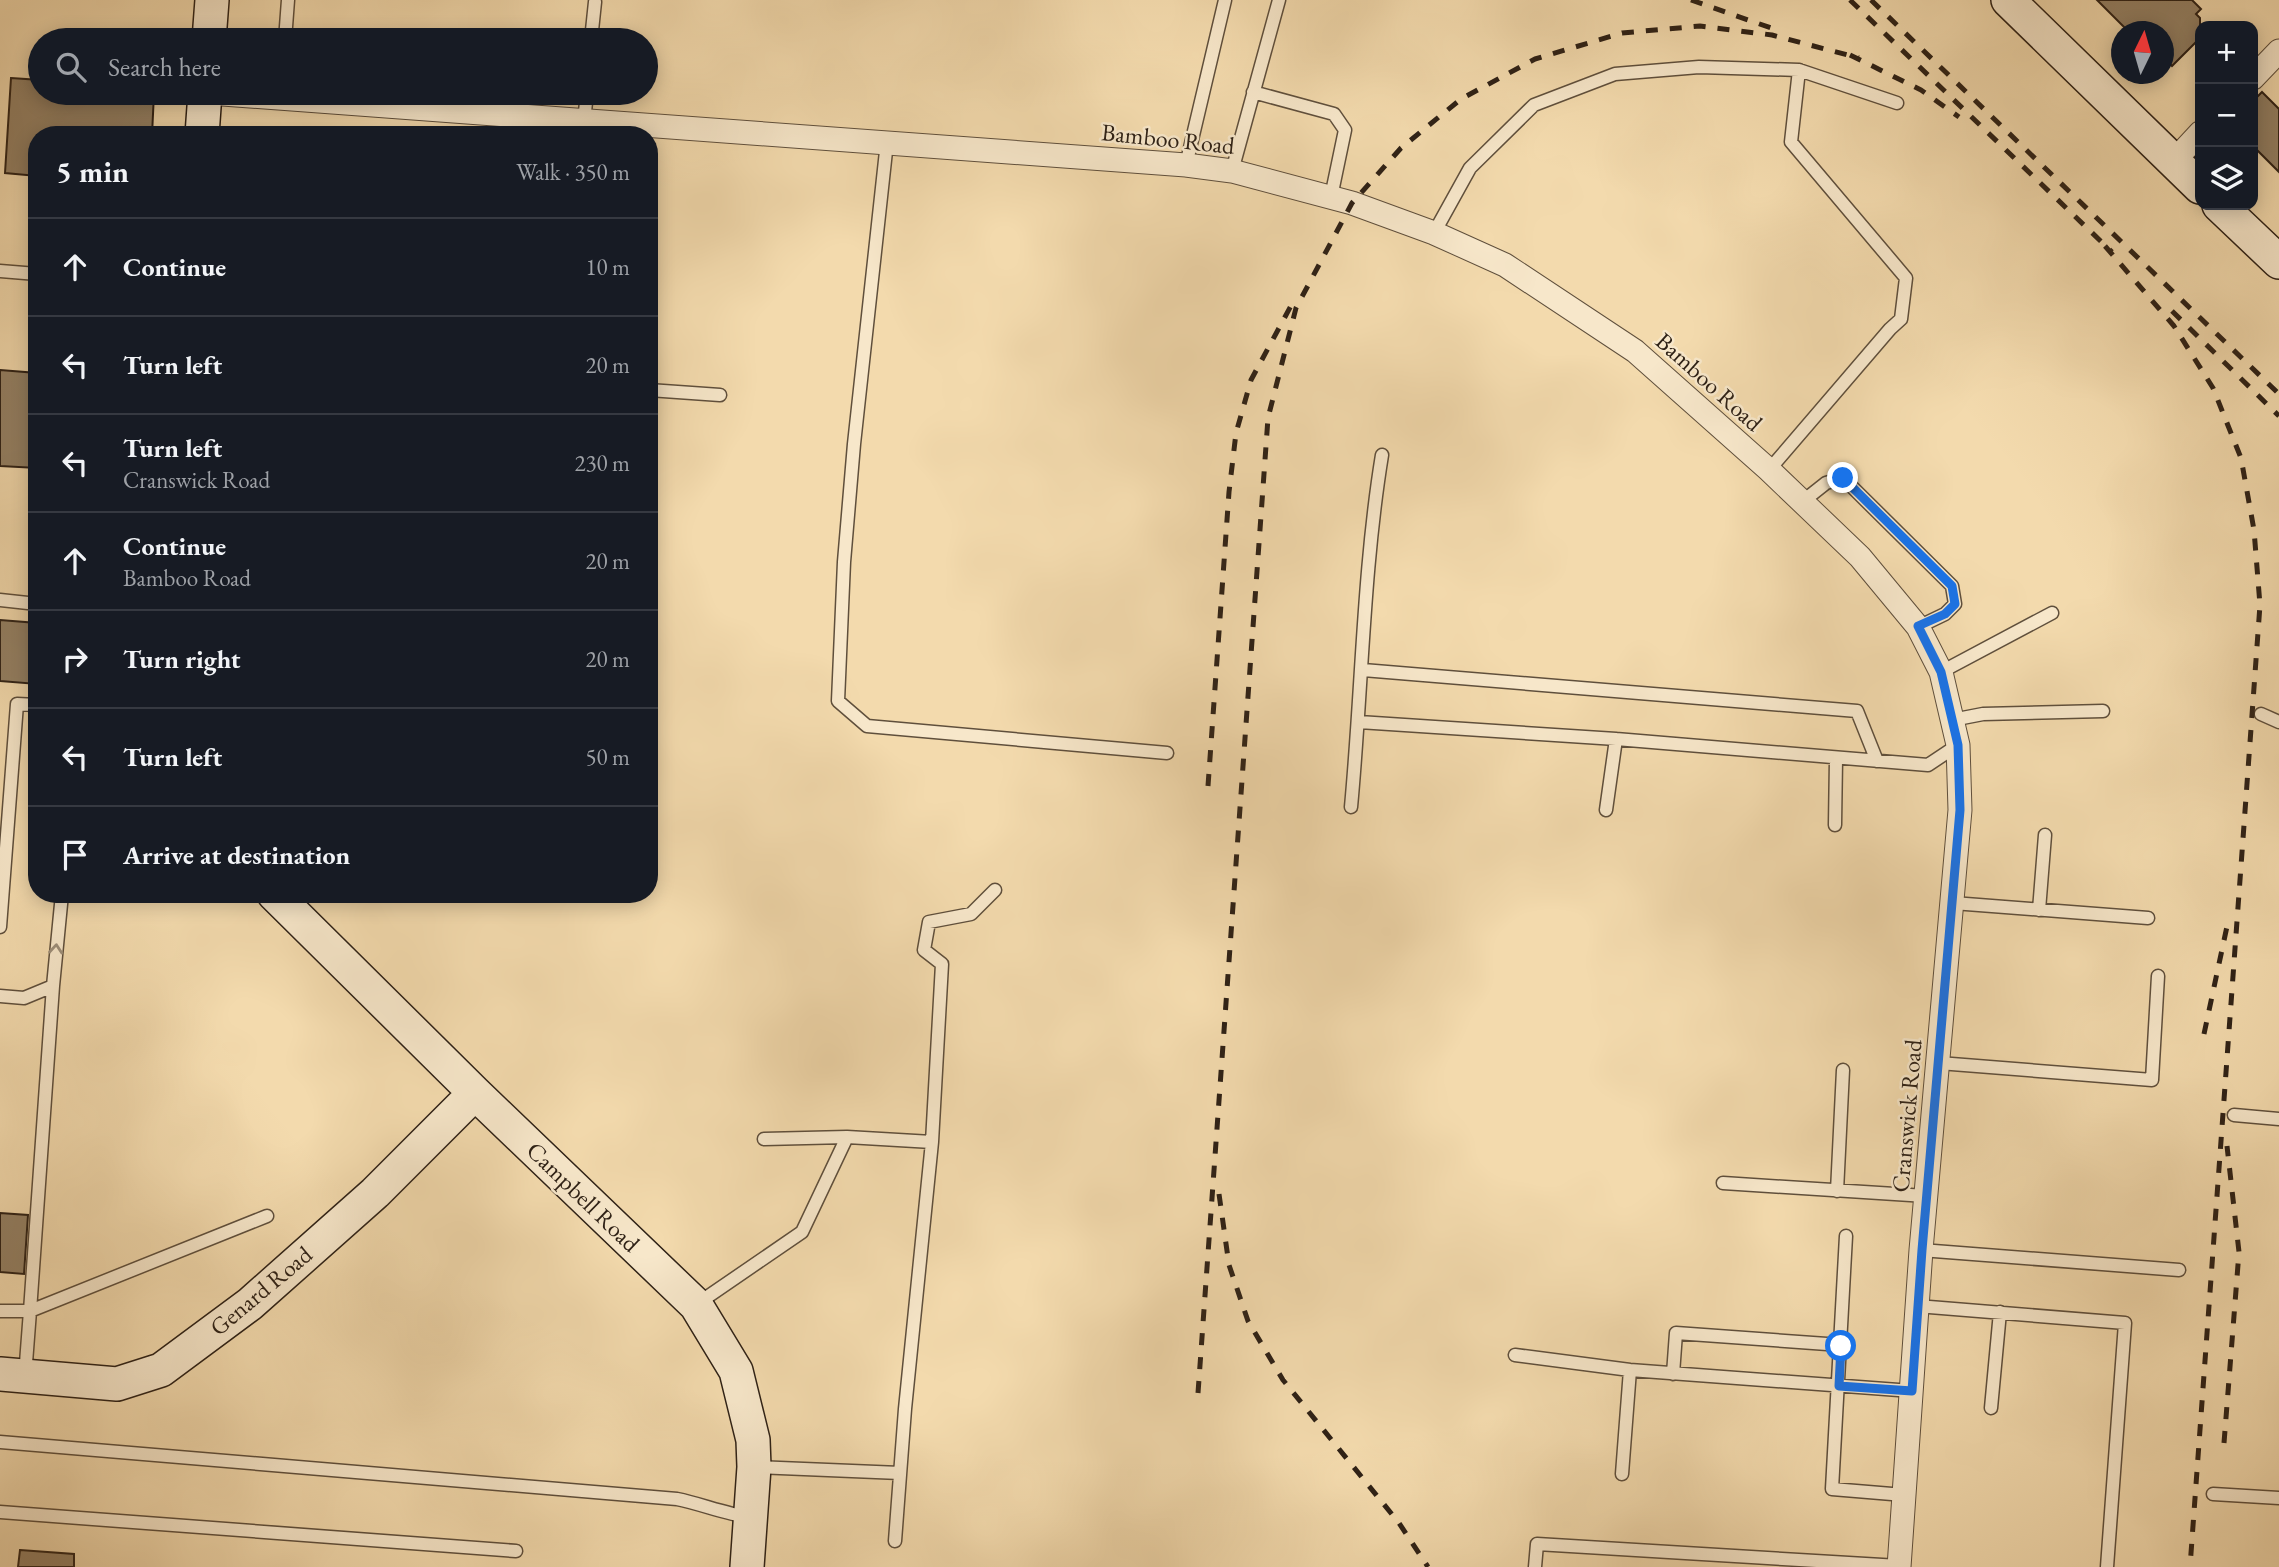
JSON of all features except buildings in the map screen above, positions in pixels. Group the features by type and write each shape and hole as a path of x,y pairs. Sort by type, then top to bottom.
{"street":[{"path":"210,28 212,0"},
{"path":"2008,0 2195,182"},
{"path":"2258,73 2279,51"},
{"path":"203,126 206,105"},
{"name":"Bamboo Road","path":"382,105 656,126"},
{"name":"Bamboo Road","path":"658,126 1186,164 1232,171 1331,197 1434,233 1505,265 1635,351 1769,470 1860,557 1918,626 1941,672"},
{"path":"2173,162 2195,138"},
{"path":"2224,210 2279,262"},
{"name":"Cranswick Road","path":"1899,1567 1917,1306 1960,810 1958,745 1941,672"},
{"name":"Campbell Road","path":"283,903 475,1093 696,1305 736,1371 753,1440 754,1467 747,1567"},
{"name":"Genard Road","path":"13,1375 117,1384 161,1370 250,1304 375,1193 475,1093"}],"lane":[{"path":"286,28 288,0"},
{"path":"1186,164 1225,0"},
{"path":"1232,171 1279,0"},
{"path":"593,28 595,2"},
{"path":"1434,233 1470,168 1534,104 1615,74 1699,67 1799,70 1897,103"},
{"path":"1769,470 1901,319 1906,278 1791,142 1799,70"},
{"path":"1253,92 1334,114 1345,130 1331,197"},
{"path":"584,121 586,105"},
{"path":"887,142 854,444 844,562 838,701 867,726 1167,753"},
{"path":"0,271 28,273"},
{"path":"658,391 720,395"},
{"path":"1351,807 1373,509 1382,455"},
{"path":"1802,502 1826,483 1843,478 1952,586 1955,604 1945,614 1918,626"},
{"path":"0,600 28,603"},
{"path":"1941,672 2052,613"},
{"path":"1363,670 1857,711 1877,761"},
{"path":"0,927 17,704 28,705"},
{"path":"1952,720 1983,714 2103,711"},
{"path":"2261,714 2279,722"},
{"path":"1359,722 1616,738 1928,765 1958,745"},
{"path":"1606,810 1616,738"},
{"path":"1835,825 1836,759"},
{"path":"2039,910 2045,835"},
{"path":"895,1541 932,1142 942,964 924,950 929,922 971,914 995,890"},
{"path":"13,1375 30,1311 60,903"},
{"path":"1953,903 2148,918"},
{"path":"1939,1063 2152,1080 2158,976"},
{"path":"0,996 24,998 53,986"},
{"path":"1837,1191 1843,1070"},
{"path":"2234,1115 2279,1119"},
{"path":"764,1139 847,1137 932,1142"},
{"path":"696,1305 802,1232 847,1137"},
{"path":"1723,1183 1926,1196"},
{"path":"0,1311 30,1311 267,1216"},
{"path":"1846,1237 1832,1489 1904,1495"},
{"path":"1922,1250 2179,1270"},
{"path":"1917,1306 2125,1323 2106,1567"},
{"path":"1991,1408 2000,1312"},
{"path":"1673,1374 1676,1333 1841,1346"},
{"path":"1516,1355 1673,1374 1912,1391"},
{"path":"1622,1474 1630,1370"},
{"path":"0,1442 677,1499 729,1514 750,1517"},
{"path":"754,1467 900,1473"},
{"path":"2214,1494 2279,1498"},
{"path":"0,1512 516,1551"},
{"path":"1535,1567 1537,1544 1899,1567"}],"railway":[{"path":"1691,0 1774,29"},
{"path":"1850,0 2112,252"},
{"path":"1871,0 2279,394"},
{"path":"1198,1393 1268,418 1296,308 1352,203 1401,148 1461,99 1535,59 1622,33 1700,26 1772,35 1859,58"},
{"path":"1850,55 1921,90 1959,117"},
{"path":"2105,246 2174,326 2213,388 2241,458 2254,530 2260,605 2190,1567"},
{"path":"1208,786 1229,492 1236,433 1251,380 1293,302"},
{"path":"2172,311 2279,416"},
{"path":"2204,1034 2229,917"},
{"path":"2224,1443 2239,1252 2227,1146"},
{"path":"1219,1194 1229,1265 1248,1321 1283,1380 1399,1523 1428,1567"}],"route":[{"path":"1841,1346 1839,1386 1912,1391 1960,810 1958,745 1941,672 1918,626 1945,614 1955,604 1952,586 1843,478"}]}
